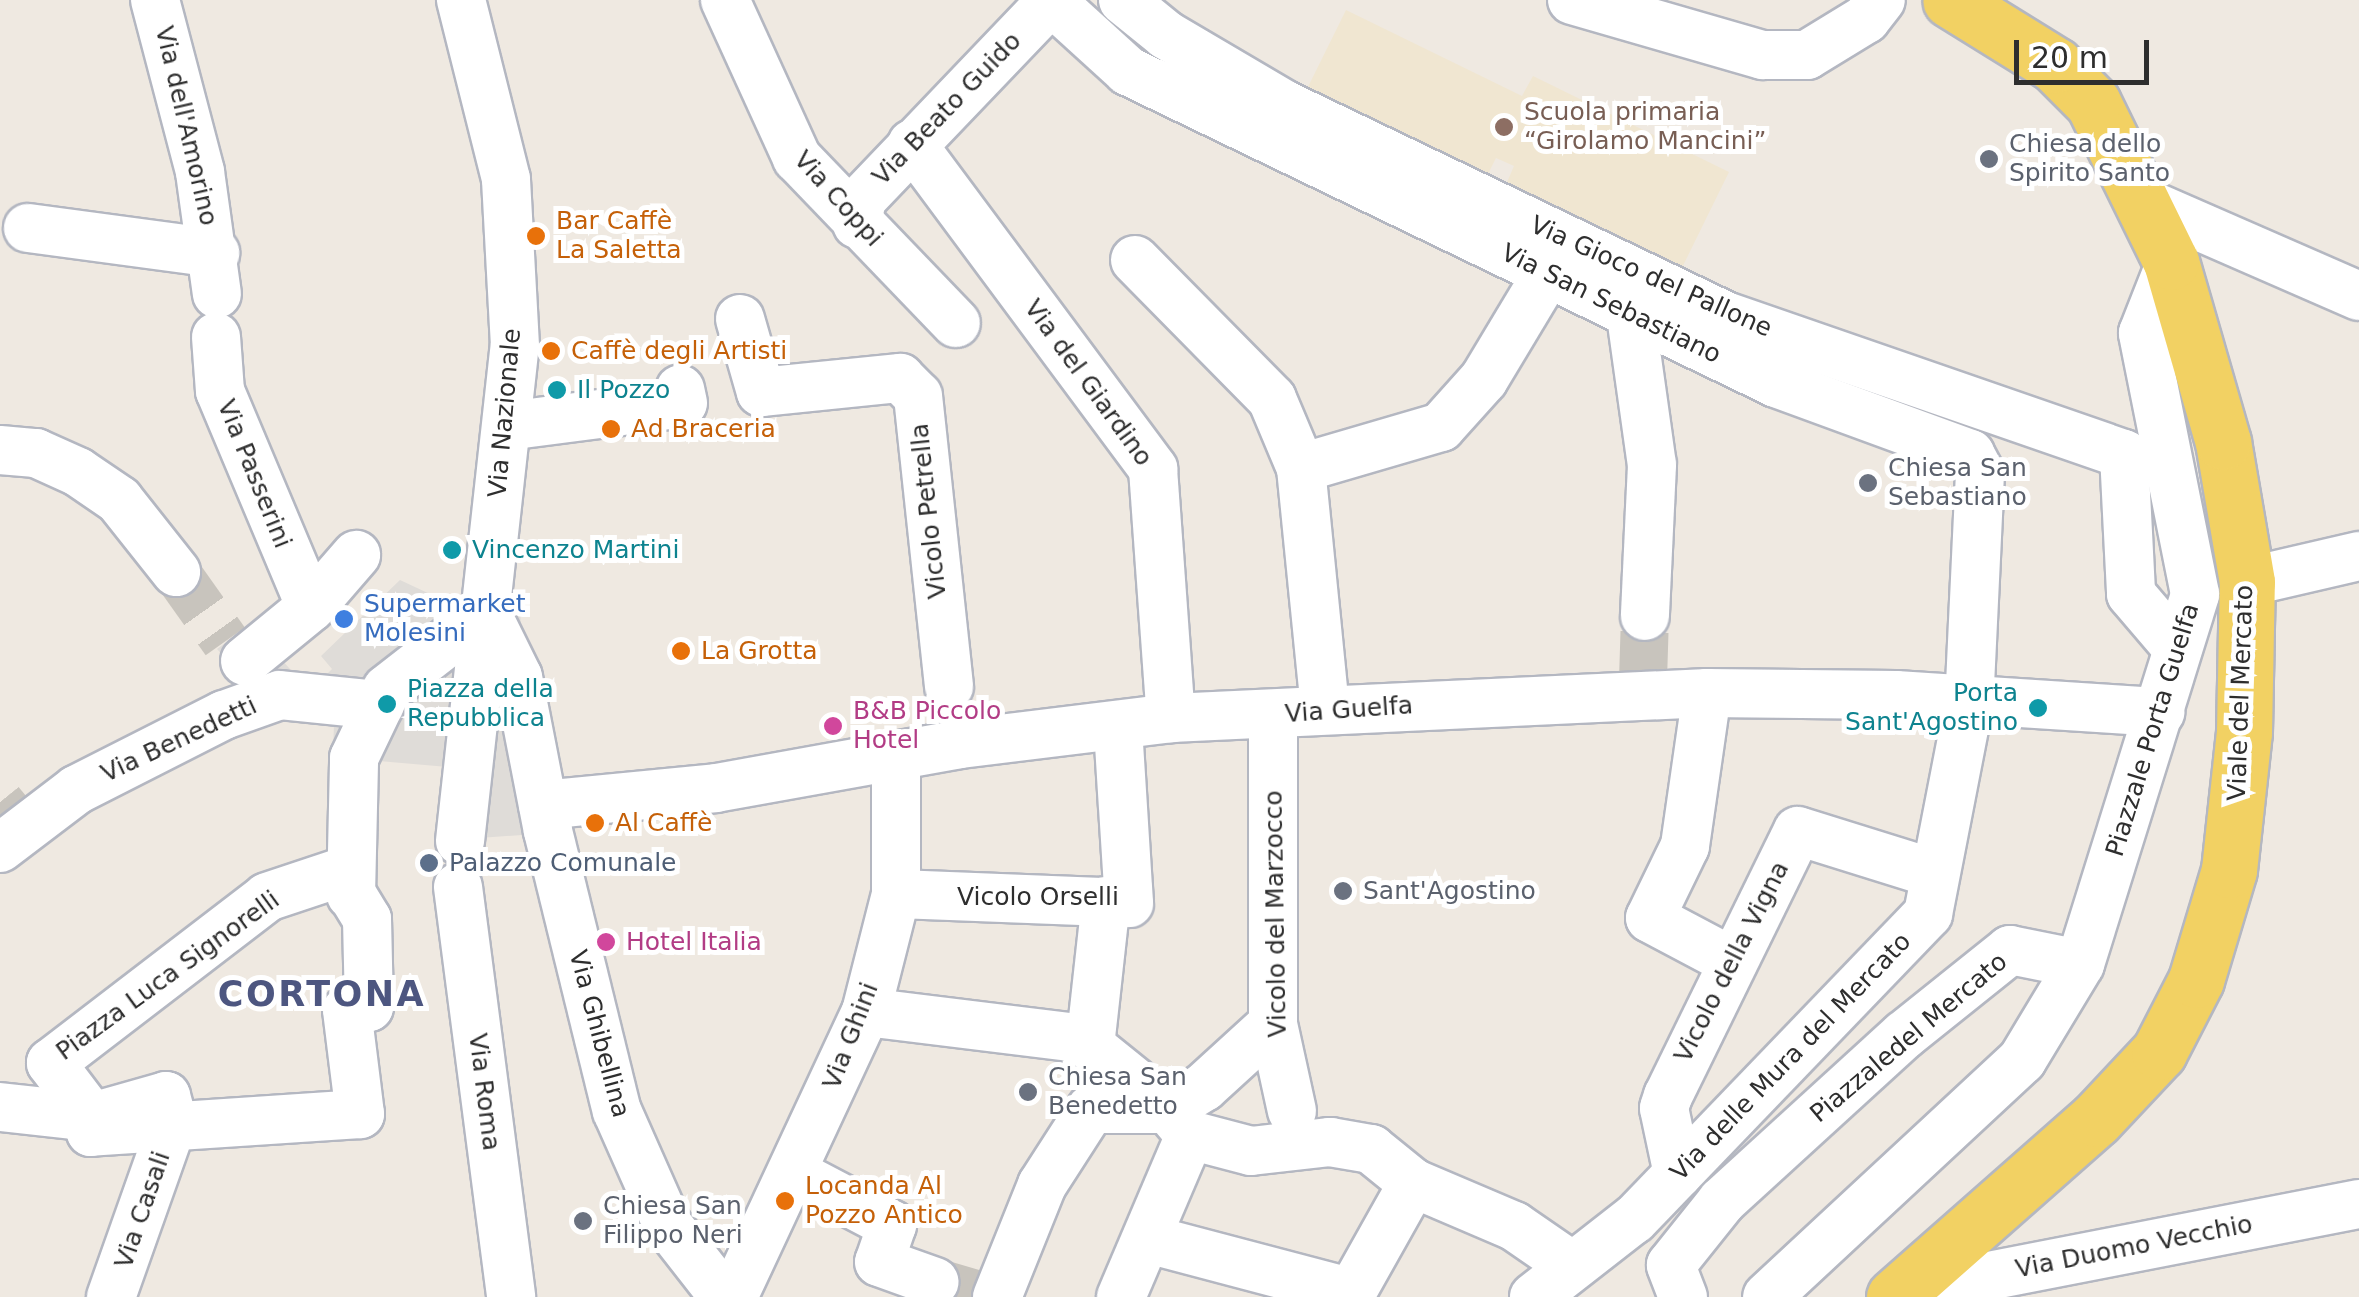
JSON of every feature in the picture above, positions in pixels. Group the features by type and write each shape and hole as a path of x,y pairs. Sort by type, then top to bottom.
{"main road":[{"name":"Viale del Mercato","path":"1901,1290 2096,1119 2159,1052 2196,980 2230,870 2244,732 2247,582 2223,442 2171,262 2146,203 2092,103 2055,65 1950,0"}],"street":[{"name":"Via dell'Amorino","path":"156,0 216,295"},
{"name":"Via Nazionale","path":"460,0 494,128 511,225 515,346 486,612"},
{"name":"Via Coppi","path":"726,0 797,158 856,224 956,323"},
{"name":"Via Beato Guido","path":"856,224 862,199 1050,0"},
{"name":"Via San Sebastiano","path":"1050,0 1128,71 1776,383 1970,454 1980,473 1969,703"},
{"name":"Via Gioco del Pallone","path":"1123,0 1166,34 1285,104 1728,317 2124,454 2131,594 2178,649"},
{"path":"1572,0 1763,55 1806,55 1866,19 1881,0"},
{"name":"Via del Giardino","path":"912,144 1153,468 1171,718"},
{"path":"2146,203 2359,296"},
{"path":"28,228 216,295"},
{"path":"1135,260 1272,399 1301,468 1325,710"},
{"name":"Piazzale Porta Guelfa","path":"2080,964 2196,594 2144,333 2171,262"},
{"path":"1301,468 1441,427 1484,379 1547,274"},
{"name":"Via Passerini","path":"216,295 220,391 311,607"},
{"path":"1631,316 1652,465 1645,616"},
{"name":"Vicolo Petrella","path":"740,319 762,392 900,378 918,396 949,686"},
{"path":"506,426 683,403 680,389"},
{"path":"0,450 36,453 92,481 119,500 176,572"},
{"path":"280,695 235,651 311,607 356,554"},
{"path":"2247,582 2359,556"},
{"path":"0,1107 92,1116 166,1096 174,1122 360,1114 347,1010 369,1007 366,919 351,895 354,758 387,689 486,612 518,676 543,805"},
{"name":"Via Roma","path":"486,612 459,856 511,1297"},
{"name":"Via Guelfa","path":"543,805 716,788 896,756 959,738 1171,718 1273,716 1643,688 1707,693 1896,695 1969,703 2160,712"},
{"path":"1707,693 1686,846 1650,918 1733,962"},
{"name":"Via Benedetti","path":"12,831 141,752 280,695 380,706"},
{"name":"Via delle Mura del Mercato","path":"1534,1297 1569,1264 1634,1220 1928,914 1969,703"},
{"name":"Vicolo del Marzocco","path":"1273,716 1273,1024 1292,1111"},
{"name":"Vicolo Orselli","path":"896,894 1129,903 1118,726"},
{"name":"Via Ghini","path":"733,1297 866,1012 896,894 896,756"},
{"name":"Via Ghibellina","path":"543,805 617,1111 668,1224 724,1297"},
{"name":"Vicolo della Vigna","path":"1678,1174 1664,1108 1798,831 1933,873"},
{"name":"Piazza Luca Signorelli","path":"92,1116 50,1063 267,898 339,872 351,895"},
{"path":"1090,1046 1106,901"},
{"name":"Piazzaledel Mercato","path":"1684,1297 1671,1265 1722,1201 1904,1035 2010,950 2080,964"},
{"path":"1767,1297 2022,1060 2080,964"},
{"path":"866,1012 1069,1037 1090,1046 1179,1122"},
{"path":"1121,1297 1148,1239 1179,1122 1204,1086 1273,1024"},
{"path":"997,1297 1042,1185 1091,1109 1179,1122 1252,1152 1330,1142 1371,1149 1413,1183 1514,1226 1569,1264"},
{"name":"Via Casali","path":"111,1297 174,1122"},
{"path":"792,1172 892,1225 879,1262 935,1282"},
{"path":"1148,1239 1350,1295 1413,1183"},
{"name":"Via Duomo Vecchio","path":"1901,1290 2359,1204"}],"shaded area":[{"name":"Scuola primaria “Girolamo Mancini”","path":"1346,10 1522,96 1533,76 1729,172 1675,282 1601,246 1607,231 1589,223 1582,236 1501,196 1514,166 1496,158 1484,182 1304,95"},
{"name":"Piazza della Repubblica","path":"400,580 447,602 520,612 536,834 451,840 448,767 333,757 334,723 263,720 255,692 217,649 250,625 310,691 332,669 321,656"}],"tunnel":[{"path":"176,572 225,641"},
{"path":"1643,680 1645,616"},
{"path":"0,802 14,819"},
{"path":"935,1282 986,1297"}],"place":[{"name":"Scuola primaria “Girolamo Mancini”","path":"1504,127"},
{"name":"Chiesa dello Spirito Santo","path":"1989,159"},
{"name":"Bar Caffè La Saletta","path":"536,236"},
{"name":"Caffè degli Artisti","path":"551,351"},
{"name":"Il Pozzo","path":"557,390"},
{"name":"Ad Braceria","path":"611,429"},
{"name":"Chiesa San Sebastiano","path":"1868,483"},
{"name":"Vincenzo Martini","path":"452,550"},
{"name":"Supermarket Molesini","path":"344,619"},
{"name":"La Grotta","path":"681,651"},
{"name":"Piazza della Repubblica","path":"387,704"},
{"name":"Porta Sant'Agostino","path":"2038,708"},
{"name":"B&B Piccolo Hotel","path":"833,726"},
{"name":"Al Caffè","path":"595,823"},
{"name":"Palazzo Comunale","path":"429,863"},
{"name":"Sant'Agostino","path":"1343,891"},
{"name":"Hotel Italia","path":"606,942"},
{"name":"Chiesa San Benedetto","path":"1028,1092"},
{"name":"Locanda Al Pozzo Antico","path":"785,1201"},
{"name":"Chiesa San Filippo Neri","path":"583,1221"}],"district":[{"name":"CORTONA","path":"322,994"}]}
